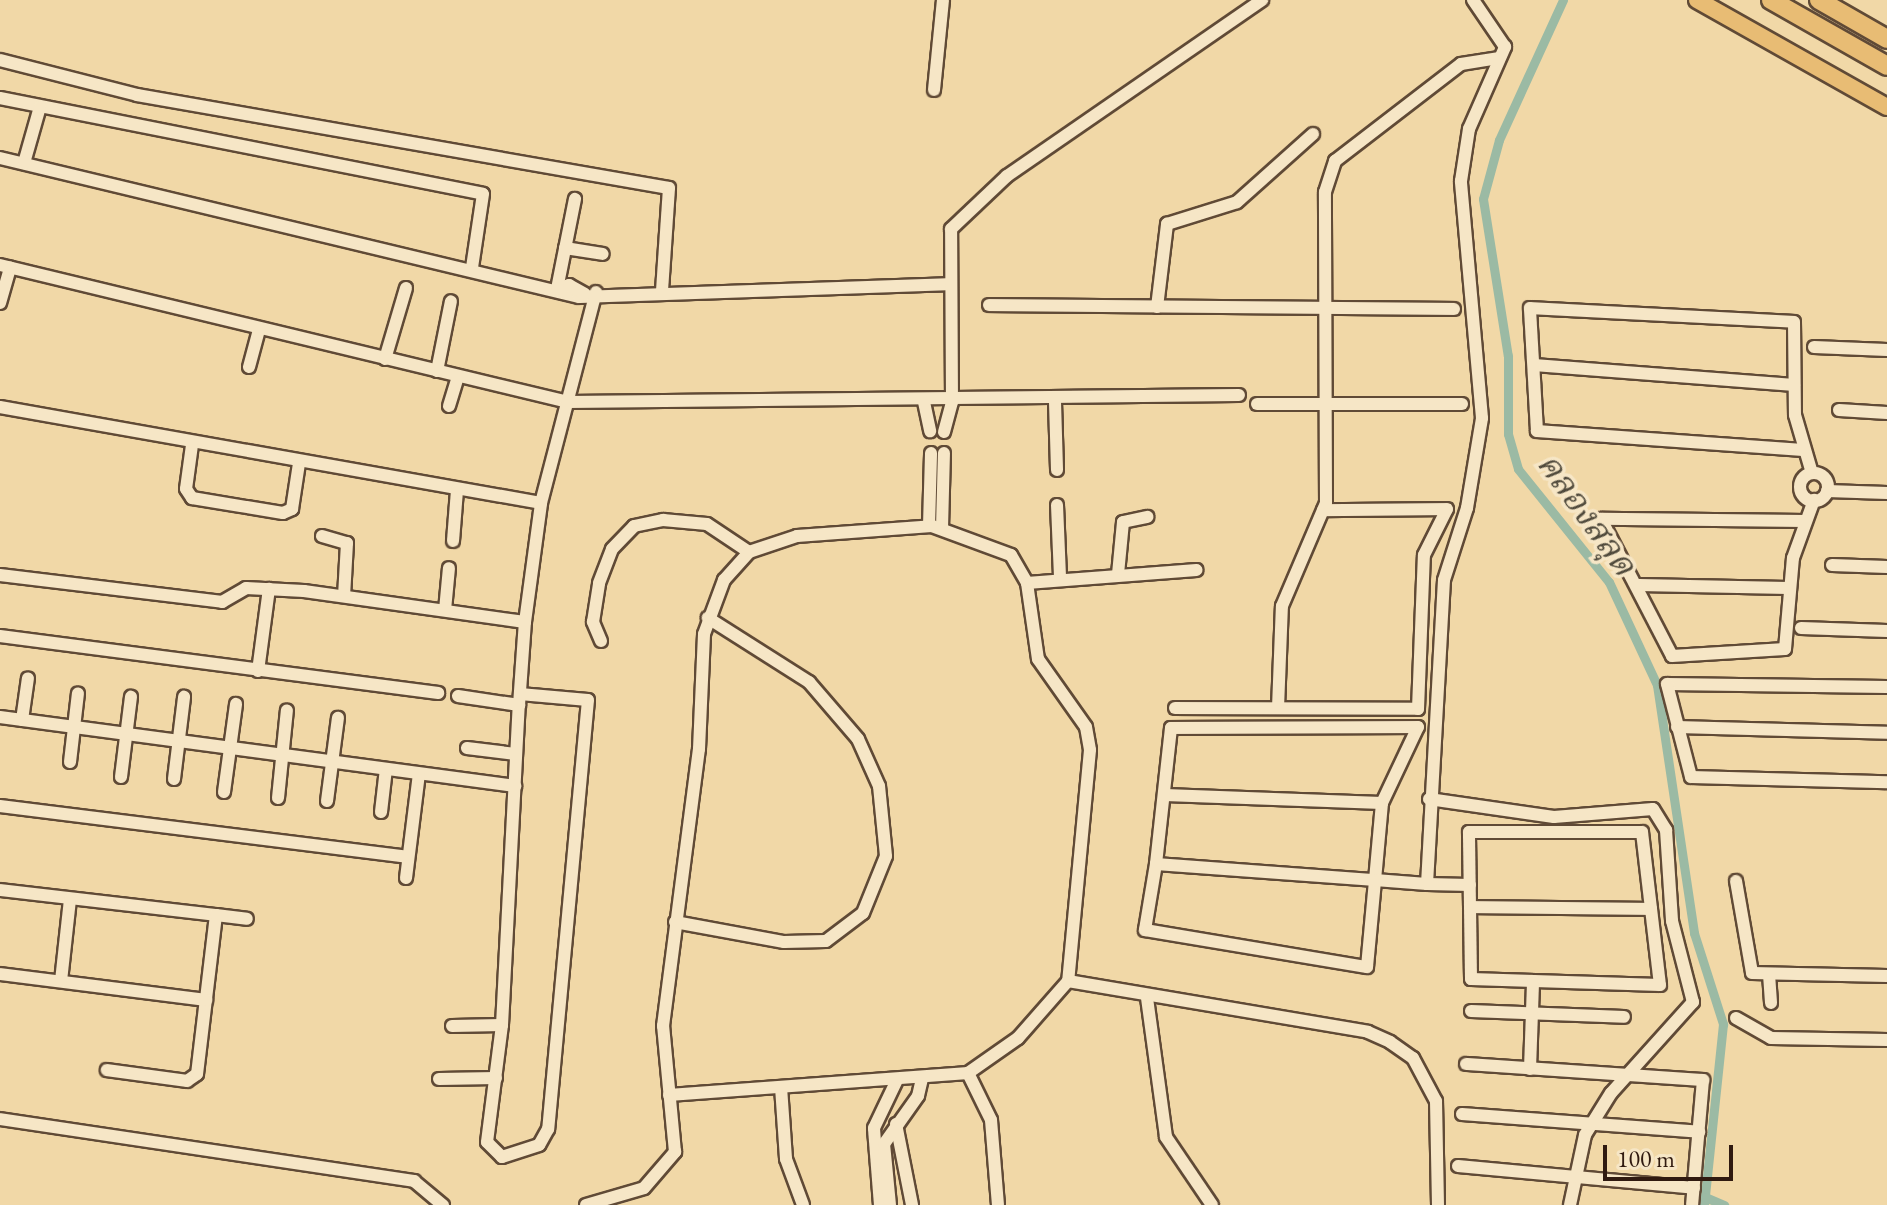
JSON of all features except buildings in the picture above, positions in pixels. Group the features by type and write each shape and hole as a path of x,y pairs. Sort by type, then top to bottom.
{"highway":[{"path":"1771,0 1887,66"},
{"path":"1788,0 1887,56"},
{"path":"1819,0 1887,39"},
{"path":"1837,0 1887,29"}],"main road":[{"path":"1697,0 1887,107"}],"street":[{"path":"934,90 943,0"},
{"path":"944,432 952,402 946,236 1007,176 1262,0"},
{"path":"1427,884 1429,799 1444,580 1467,508 1482,418 1461,181 1469,129 1505,47 1473,0"},
{"path":"1278,708 1282,606 1323,510 1325,192 1335,161 1461,64 1500,58"},
{"path":"0,60 137,95 669,188 662,291"},
{"path":"0,98 483,194 472,268"},
{"path":"24,163 40,107"},
{"path":"1157,307 1167,224 1237,202 1313,134"},
{"path":"0,158 557,289 591,293 948,284"},
{"path":"557,289 575,199"},
{"path":"565,248 603,254"},
{"path":"0,303 5,266 568,402 1055,402 1239,395"},
{"path":"385,359 406,288"},
{"path":"458,696 519,699 588,700 548,1129 539,1145 502,1157 492,1151 502,1025 519,699 525,622 541,503 568,402 591,293"},
{"path":"437,371 451,301"},
{"path":"989,305 1454,309"},
{"path":"1803,450 1542,433 1534,428 1534,365 1528,313 1534,306 1790,320 1796,326 1794,385 1803,450 1812,473 1824,478 1827,491"},
{"path":"249,367 259,329"},
{"path":"1814,347 1887,350"},
{"path":"1534,365 1794,385"},
{"path":"449,406 458,376"},
{"path":"924,402 930,431"},
{"path":"1055,402 1057,470"},
{"path":"1257,404 1462,404"},
{"path":"0,407 192,445 541,503"},
{"path":"1839,410 1887,413"},
{"path":"192,445 188,494 268,511 292,509 299,463"},
{"path":"929,526 937,453 942,528"},
{"path":"1812,473 1800,491 1814,500"},
{"path":"453,541 457,490"},
{"path":"1805,521 1603,514 1675,657 1785,649 1788,588 1805,521 1814,500 1827,491 1887,493"},
{"path":"1057,505 1060,577"},
{"path":"1175,708 1418,709 1424,555 1447,509 1323,510"},
{"path":"1118,574 1123,522 1147,517"},
{"path":"601,641 593,622 599,583 612,549 634,526 663,520 707,524 749,552"},
{"path":"586,1205 644,1188 668,1167 677,1133 669,1095 663,1026 708,618 724,580 749,552 797,536 929,526 998,545 1027,583 1038,659 1077,711 1090,750 1068,981 1018,1038 968,1073 669,1095"},
{"path":"322,536 347,543 344,596"},
{"path":"1832,565 1887,567"},
{"path":"445,610 449,568"},
{"path":"1027,583 1060,577 1197,570"},
{"path":"0,575 222,602 241,589 269,589 344,596 525,622"},
{"path":"1639,585 1788,588"},
{"path":"258,671 269,589"},
{"path":"675,922 784,942 826,941 863,913 886,856 879,786 858,739 809,682 708,618"},
{"path":"1801,628 1887,631"},
{"path":"0,636 438,693"},
{"path":"22,720 28,678"},
{"path":"1887,687 1671,680 1677,727 1691,777 1887,782"},
{"path":"70,762 78,693"},
{"path":"121,777 131,697"},
{"path":"174,779 184,697"},
{"path":"224,792 236,704"},
{"path":"278,798 287,710"},
{"path":"0,717 515,786"},
{"path":"327,801 338,718"},
{"path":"1418,727 1382,803 1367,967 1145,930 1165,795 1171,728 1418,727"},
{"path":"1677,727 1887,733"},
{"path":"467,748 516,754"},
{"path":"381,812 386,769"},
{"path":"406,878 419,774"},
{"path":"1165,795 1382,803"},
{"path":"1429,799 1554,817 1653,809 1666,830 1672,921 1693,1002 1626,1076 1592,1123 1575,1177 1570,1205"},
{"path":"0,806 407,857"},
{"path":"1469,832 1642,832 1660,985 1471,979 1470,907 1469,832"},
{"path":"1156,864 1470,885"},
{"path":"1736,881 1749,970 1769,974 1887,976"},
{"path":"0,890 247,919"},
{"path":"61,981 70,899"},
{"path":"1470,907 1651,909"},
{"path":"107,1070 194,1079 216,915"},
{"path":"0,974 206,1000"},
{"path":"1769,974 1771,1003"},
{"path":"1068,981 1147,998 1368,1032 1390,1042 1413,1058 1436,1101 1438,1205"},
{"path":"1530,1069 1533,981"},
{"path":"1147,998 1166,1137 1212,1205"},
{"path":"1471,1011 1624,1017"},
{"path":"1736,1018 1771,1038 1887,1040"},
{"path":"452,1026 502,1025"},
{"path":"1466,1064 1703,1080 1692,1205"},
{"path":"968,1073 991,1120 998,1205"},
{"path":"439,1079 496,1078"},
{"path":"890,1205 883,1149 922,1078"},
{"path":"880,1205 874,1128 897,1080"},
{"path":"781,1087 786,1159 803,1205"},
{"path":"1462,1114 1699,1132"},
{"path":"0,1119 414,1181 443,1205"},
{"path":"896,1124 912,1205"},
{"path":"1458,1166 1694,1188"}],"waterway":[{"name":"คลองสลุด","path":"1563,0 1499,140 1483,199 1508,356 1508,434 1518,469 1609,582 1657,685 1694,933 1723,1024 1704,1205"},
{"path":"1705,1197 1724,1205"}]}
